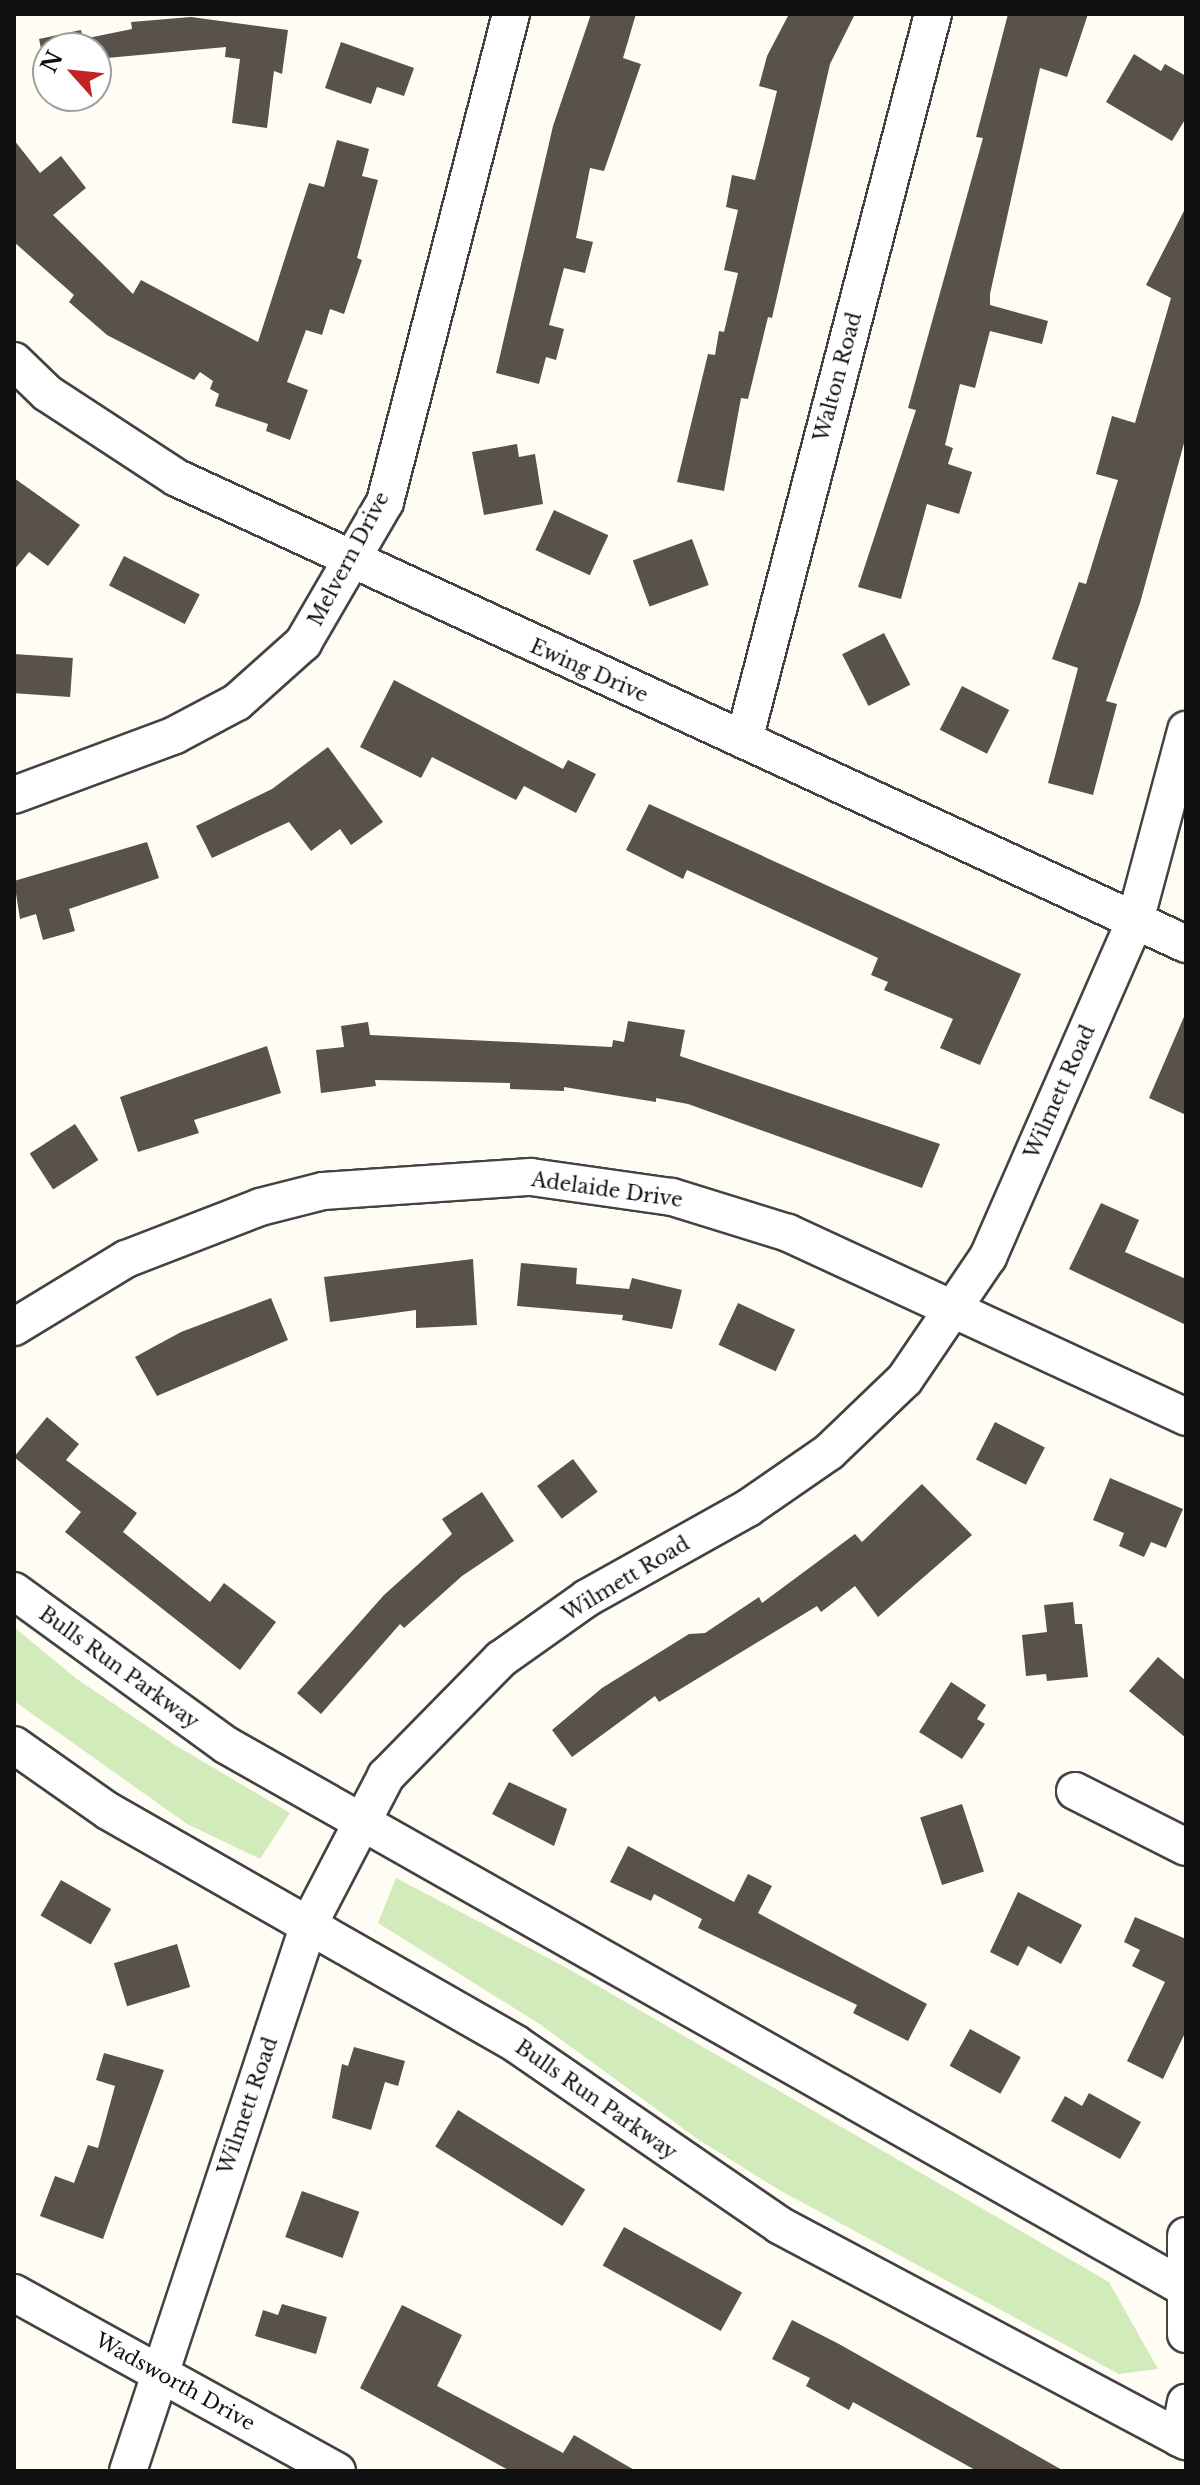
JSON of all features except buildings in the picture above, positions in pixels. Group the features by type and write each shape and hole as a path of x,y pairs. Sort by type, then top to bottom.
{"street":[{"name":"Melvern Drive","path":"14,795 175,735 237,702 303,643 385,502 511,14"},
{"name":"Walton Road","path":"744,740 933,14"},
{"name":"Ewing Drive","path":"14,361 47,393 177,478 351,563 1186,944"},
{"name":"Wilmett Road","path":"128,2471 309,1924 386,1776 501,1659 587,1598 748,1508 829,1452 905,1379 988,1257 1135,921 1186,730"},
{"name":"Adelaide Drive","path":"14,1327 126,1259 260,1207 323,1191 531,1177 672,1197 788,1233 1186,1417"},
{"name":"Bulls Run Parkway","path":"14,1591 226,1745 1185,2288"},
{"name":"Bulls Run Parkway","path":"14,1745 108,1811 516,2044 779,2225 1183,2440"},
{"path":"1075,1791 1186,1847"},
{"path":"1186,2236 1186,2334"},
{"name":"Wadsworth Drive","path":"14,2293 337,2471"},
{"path":"1183,2440 1186,2403"}],"green space":[{"path":"14,1627 77,1679 175,1745 290,1813 260,1859 187,1824 14,1701"},
{"path":"396,1878 565,1967 1109,2282 1158,2369 1119,2374 781,2191 699,2140 538,2023 378,1923"}]}
